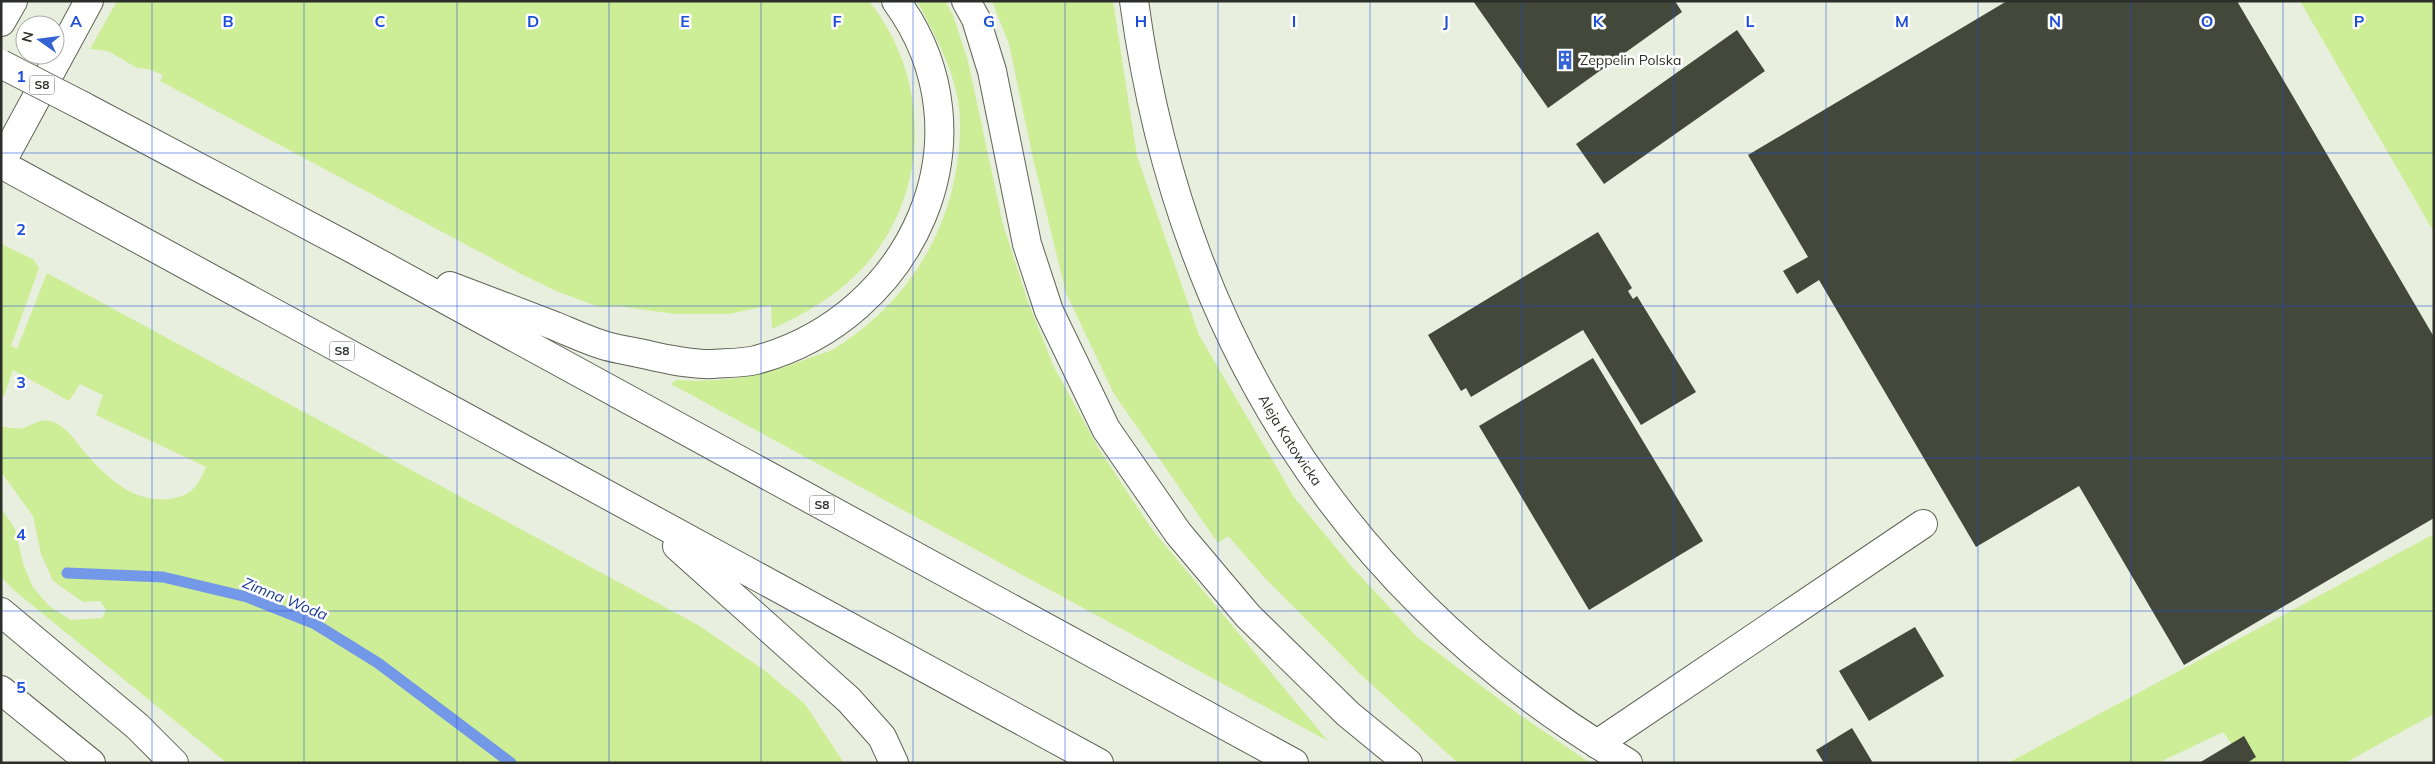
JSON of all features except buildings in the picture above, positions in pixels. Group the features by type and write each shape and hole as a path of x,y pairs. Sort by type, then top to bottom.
{"main road":[{"path":"1,22 13,1"},
{"path":"1,164 89,1"},
{"path":"351,248 614,347 676,361 710,364 754,360 794,347 828,330 863,303 910,242 922,219 932,189 938,160 939,123 933,86 925,53 909,19 896,1"},
{"path":"966,1 976,19 992,71 1027,244 1046,303 1106,429 1178,533 1248,616 1348,714 1408,763"},
{"name":"Aleja Katowicka","path":"1134,1 1156,128 1189,239 1242,362 1294,450 1328,498 1374,555 1429,612 1458,639 1540,705 1628,763"},
{"name":"S8","path":"1,64 351,248 1294,763"},
{"name":"S8","path":"1,164 1099,763"},
{"path":"644,516 849,700 882,737 894,763"},
{"path":"1597,744 1923,524"},
{"path":"1,612 137,726 174,763"},
{"path":"1,690 91,763"}],"green space":[{"path":"117,1 869,1 890,33 905,67 913,103 915,139 910,176 900,211 882,243 858,273 818,305 772,329 771,305 729,314 675,314 617,306 599,307 556,291 521,274 160,81 163,75 148,69 137,68 108,51 90,49"},
{"path":"917,1 945,1 953,15 968,61 1003,224 1028,302 1054,367 1099,449 1151,528 1328,741 671,384 676,380 727,379 760,374 834,349 864,327 889,305 910,279 927,252 941,223 952,192 958,159 960,125 957,93 952,77 940,46"},
{"path":"992,1 1113,1 1137,156 1199,335 1294,497 1352,567 1416,636 1517,713 1590,763 1458,763 1360,674 1264,577 1228,536 1218,543 1114,394 1066,293 1032,154 1009,44"},
{"path":"2300,1 2434,1 2434,232"},
{"path":"1,244 33,259 39,268 11,346 17,349 47,273 698,625 764,670 805,704 844,763 227,763 16,592 1,577 1,508 15,529 23,563 32,586 49,606 71,620 102,618 106,610 100,601 83,602 53,581 41,554 33,516 1,472 1,426 24,428 43,420 60,425 110,478 142,497 168,499 182,496 196,486 206,467 96,415 103,395 80,384 69,401 13,370 4,396 1,396"},
{"path":"2434,534 2434,714 2345,763 2245,763 2223,732 2158,763 2008,763"}],"waterway":[{"name":"Zimna Woda","path":"67,573 163,577 247,597 315,624 378,663 511,763"}],"place":[{"name":"Zeppelin Polska","path":"1565,60"}]}
